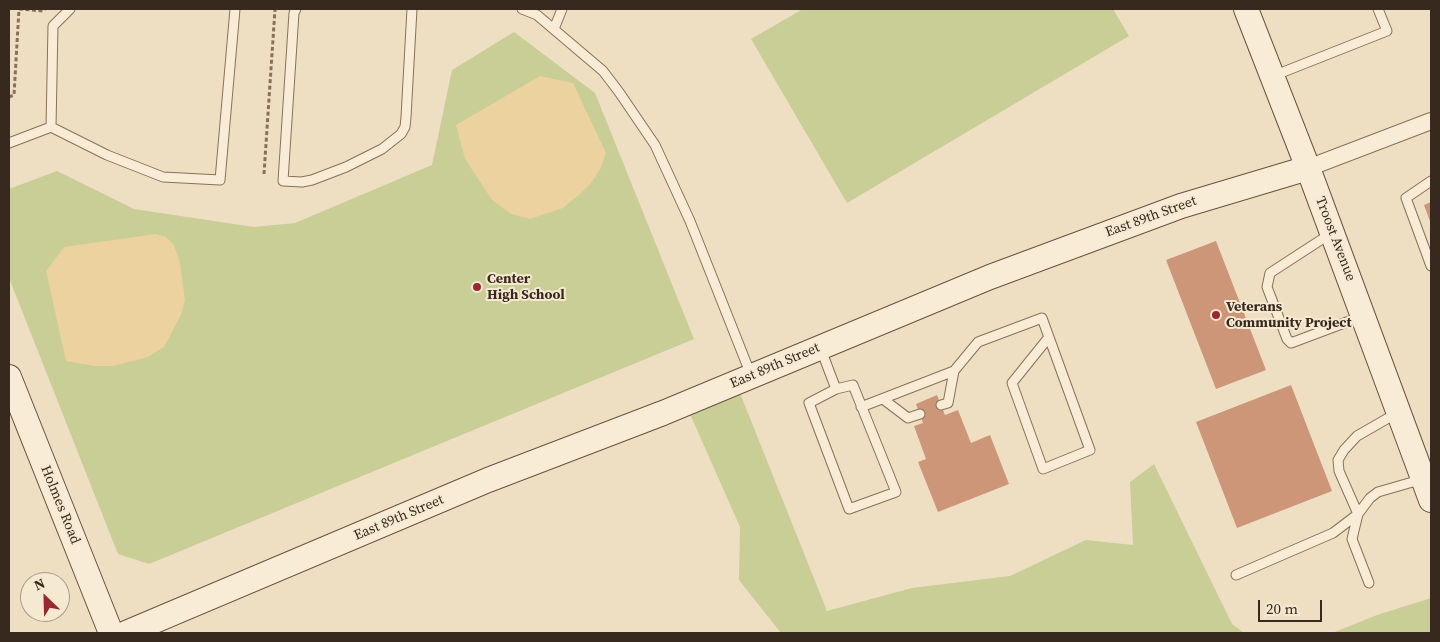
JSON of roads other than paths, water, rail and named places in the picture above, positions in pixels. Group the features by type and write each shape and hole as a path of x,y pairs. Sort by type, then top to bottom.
{"street":[{"name":"Troost Avenue","path":"1248,9 1428,489"},
{"name":"East 89th Street","path":"126,633 488,480 664,413 990,277 1181,206 1308,168 1431,120"},
{"name":"Holmes Road","path":"9,377 111,633"}],"lane":[{"path":"51,127 53,26 70,9"},
{"path":"9,144 51,127 107,154 163,176 220,180 235,9"},
{"path":"296,9 294,13 283,181 302,182 346,167 382,149 400,134 405,127 412,9"},
{"path":"522,9 537,15 603,71 620,92 655,145 690,221 751,376"},
{"path":"554,30 562,9"},
{"path":"1273,76 1387,31 1378,9"},
{"path":"1431,181 1406,198 1431,266"},
{"path":"1332,232 1270,273 1267,287 1287,339 1291,343 1364,316"},
{"path":"862,407 954,371 978,342 1042,318 1049,337 1090,450 1043,469 1012,383 1049,337"},
{"path":"820,347 836,389"},
{"path":"941,405 948,403 954,371"},
{"path":"853,385 896,492 849,510 809,403 836,389 853,385"},
{"path":"883,399 908,418 920,414"},
{"path":"1368,583 1352,539 1358,514 1339,471 1338,460 1358,436 1398,413"},
{"path":"1236,575 1333,533 1358,514 1370,498 1378,492 1428,489"}],"place":[{"name":"Center High School","path":"477,287"},
{"name":"Veterans Community Project","path":"1216,315"}]}
